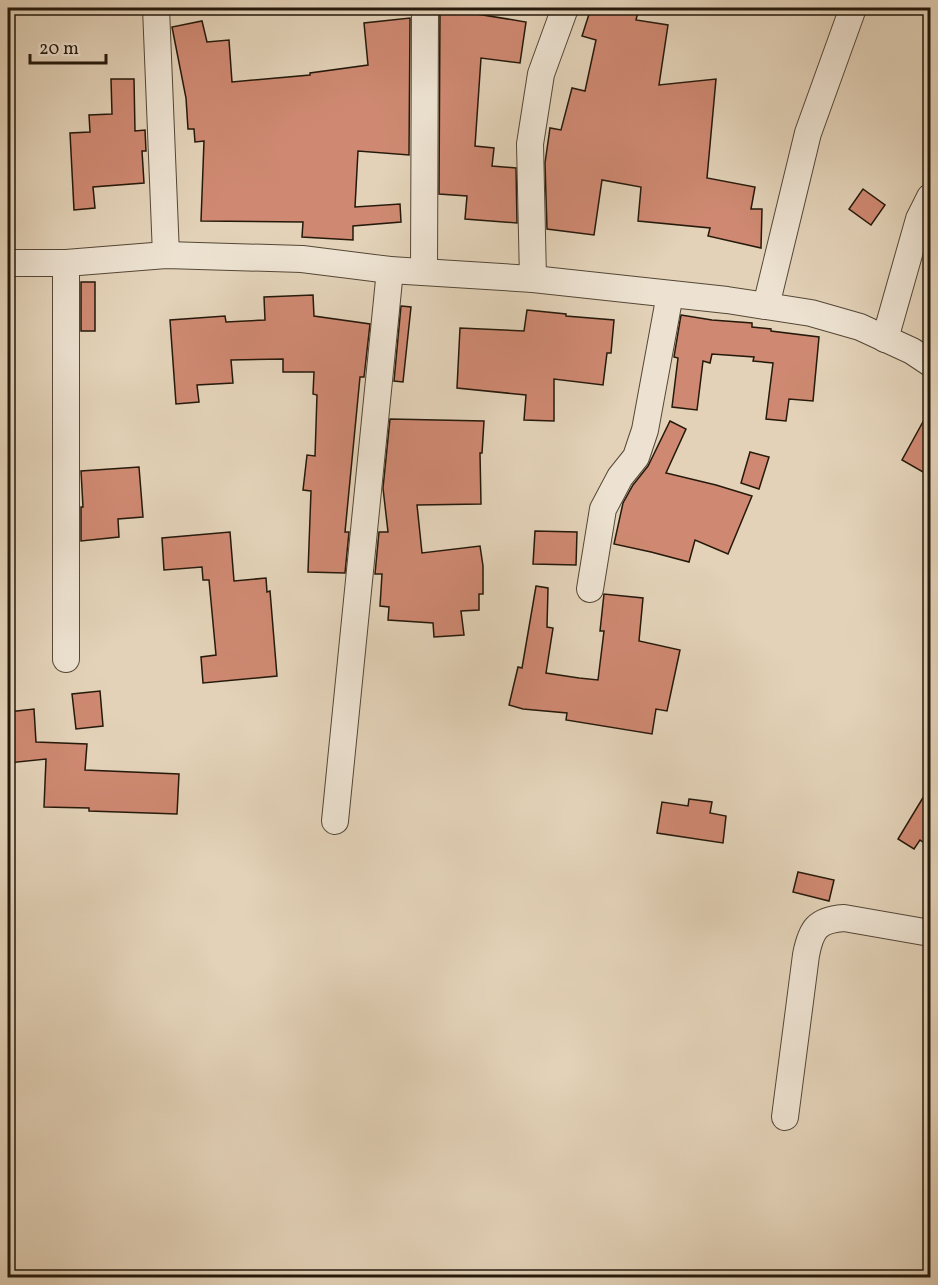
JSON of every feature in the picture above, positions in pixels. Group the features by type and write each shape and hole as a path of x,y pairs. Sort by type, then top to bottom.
{"street":[{"path":"156,8 166,255"},
{"path":"424,272 425,8"},
{"path":"533,279 530,144 541,74 565,8"},
{"path":"766,306 808,133 853,8"},
{"path":"885,339 919,219 930,197"},
{"path":"8,263 66,263 166,255 302,259 390,270 533,279 812,313 860,327 912,351 930,363"},
{"path":"66,263 66,659"},
{"path":"334,821 390,270"},
{"path":"590,589 603,510 620,477 636,457 645,430 670,294"},
{"path":"785,1117 809,937 818,926 833,919 844,918 930,933"}],"building":[{"path":"440,8 471,8 471,13 526,22 520,63 481,58 475,146 494,148 492,166 516,168 517,223 465,219 467,196 439,194"},
{"path":"591,8 639,8 636,20 668,25 659,85 716,79 707,178 755,187 751,209 762,209 761,248 708,236 710,228 638,221 641,187 602,180 594,235 547,229 545,163 550,128 561,130 572,88 585,91 596,40 582,36"},
{"path":"410,18 409,155 358,151 355,207 400,204 401,222 353,226 353,240 302,237 303,222 201,221 204,141 195,142 194,129 188,129 186,98 172,27 202,21 207,42 229,40 232,82 310,75 310,73 368,65 364,23"},
{"path":"111,79 134,79 135,131 145,130 146,151 142,151 144,183 93,187 95,208 74,210 70,133 90,132 89,115 112,114"},
{"path":"863,189 885,205 871,225 849,209"},
{"path":"81,282 95,282 95,331 81,331"},
{"path":"313,295 314,316 370,324 364,377 360,377 345,532 349,532 345,573 308,572 311,491 303,490 307,455 315,456 317,395 313,394 314,372 283,372 283,359 231,360 233,383 197,385 199,402 176,404 170,320 225,316 226,322 265,320 264,297"},
{"path":"401,306 411,307 403,382 394,381"},
{"path":"527,310 614,320 611,353 607,353 603,385 554,379 554,421 524,420 526,395 457,388 460,328 524,331"},
{"path":"681,315 752,323 752,327 771,329 771,331 819,337 813,401 789,399 786,421 766,419 773,363 753,361 754,357 712,354 710,363 703,361 697,410 672,407 678,358 674,357"},
{"path":"930,409 930,476 902,460"},
{"path":"390,419 484,421 482,453 480,453 481,504 417,505 422,553 480,546 483,594 479,594 479,610 461,611 464,635 434,637 433,623 388,620 389,607 380,606 382,574 375,574 379,532 388,532 383,488"},
{"path":"670,421 686,429 666,473 752,496 728,554 695,540 689,562 614,544 623,503 648,466"},
{"path":"750,452 769,457 759,489 741,483"},
{"path":"139,467 143,517 118,519 119,537 81,541 81,507 83,507 81,471"},
{"path":"535,531 577,532 576,565 533,564"},
{"path":"230,532 234,581 266,578 267,592 270,591 277,676 203,683 201,657 216,655 209,580 203,580 202,567 164,570 162,538"},
{"path":"536,586 548,588 547,627 553,628 546,673 579,678 598,680 604,631 600,631 604,594 643,598 639,641 680,650 667,711 656,709 652,734 566,720 567,713 523,709 509,705 518,667 522,668"},
{"path":"100,691 103,726 76,729 72,694"},
{"path":"34,709 36,742 87,744 85,770 179,774 177,814 44,807 46,759 8,763 8,712"},
{"path":"930,786 930,847 920,840 914,849 898,839"},
{"path":"689,799 712,802 710,813 726,816 723,843 657,833 662,802 688,806"},
{"path":"798,872 834,880 829,901 793,892"}]}
